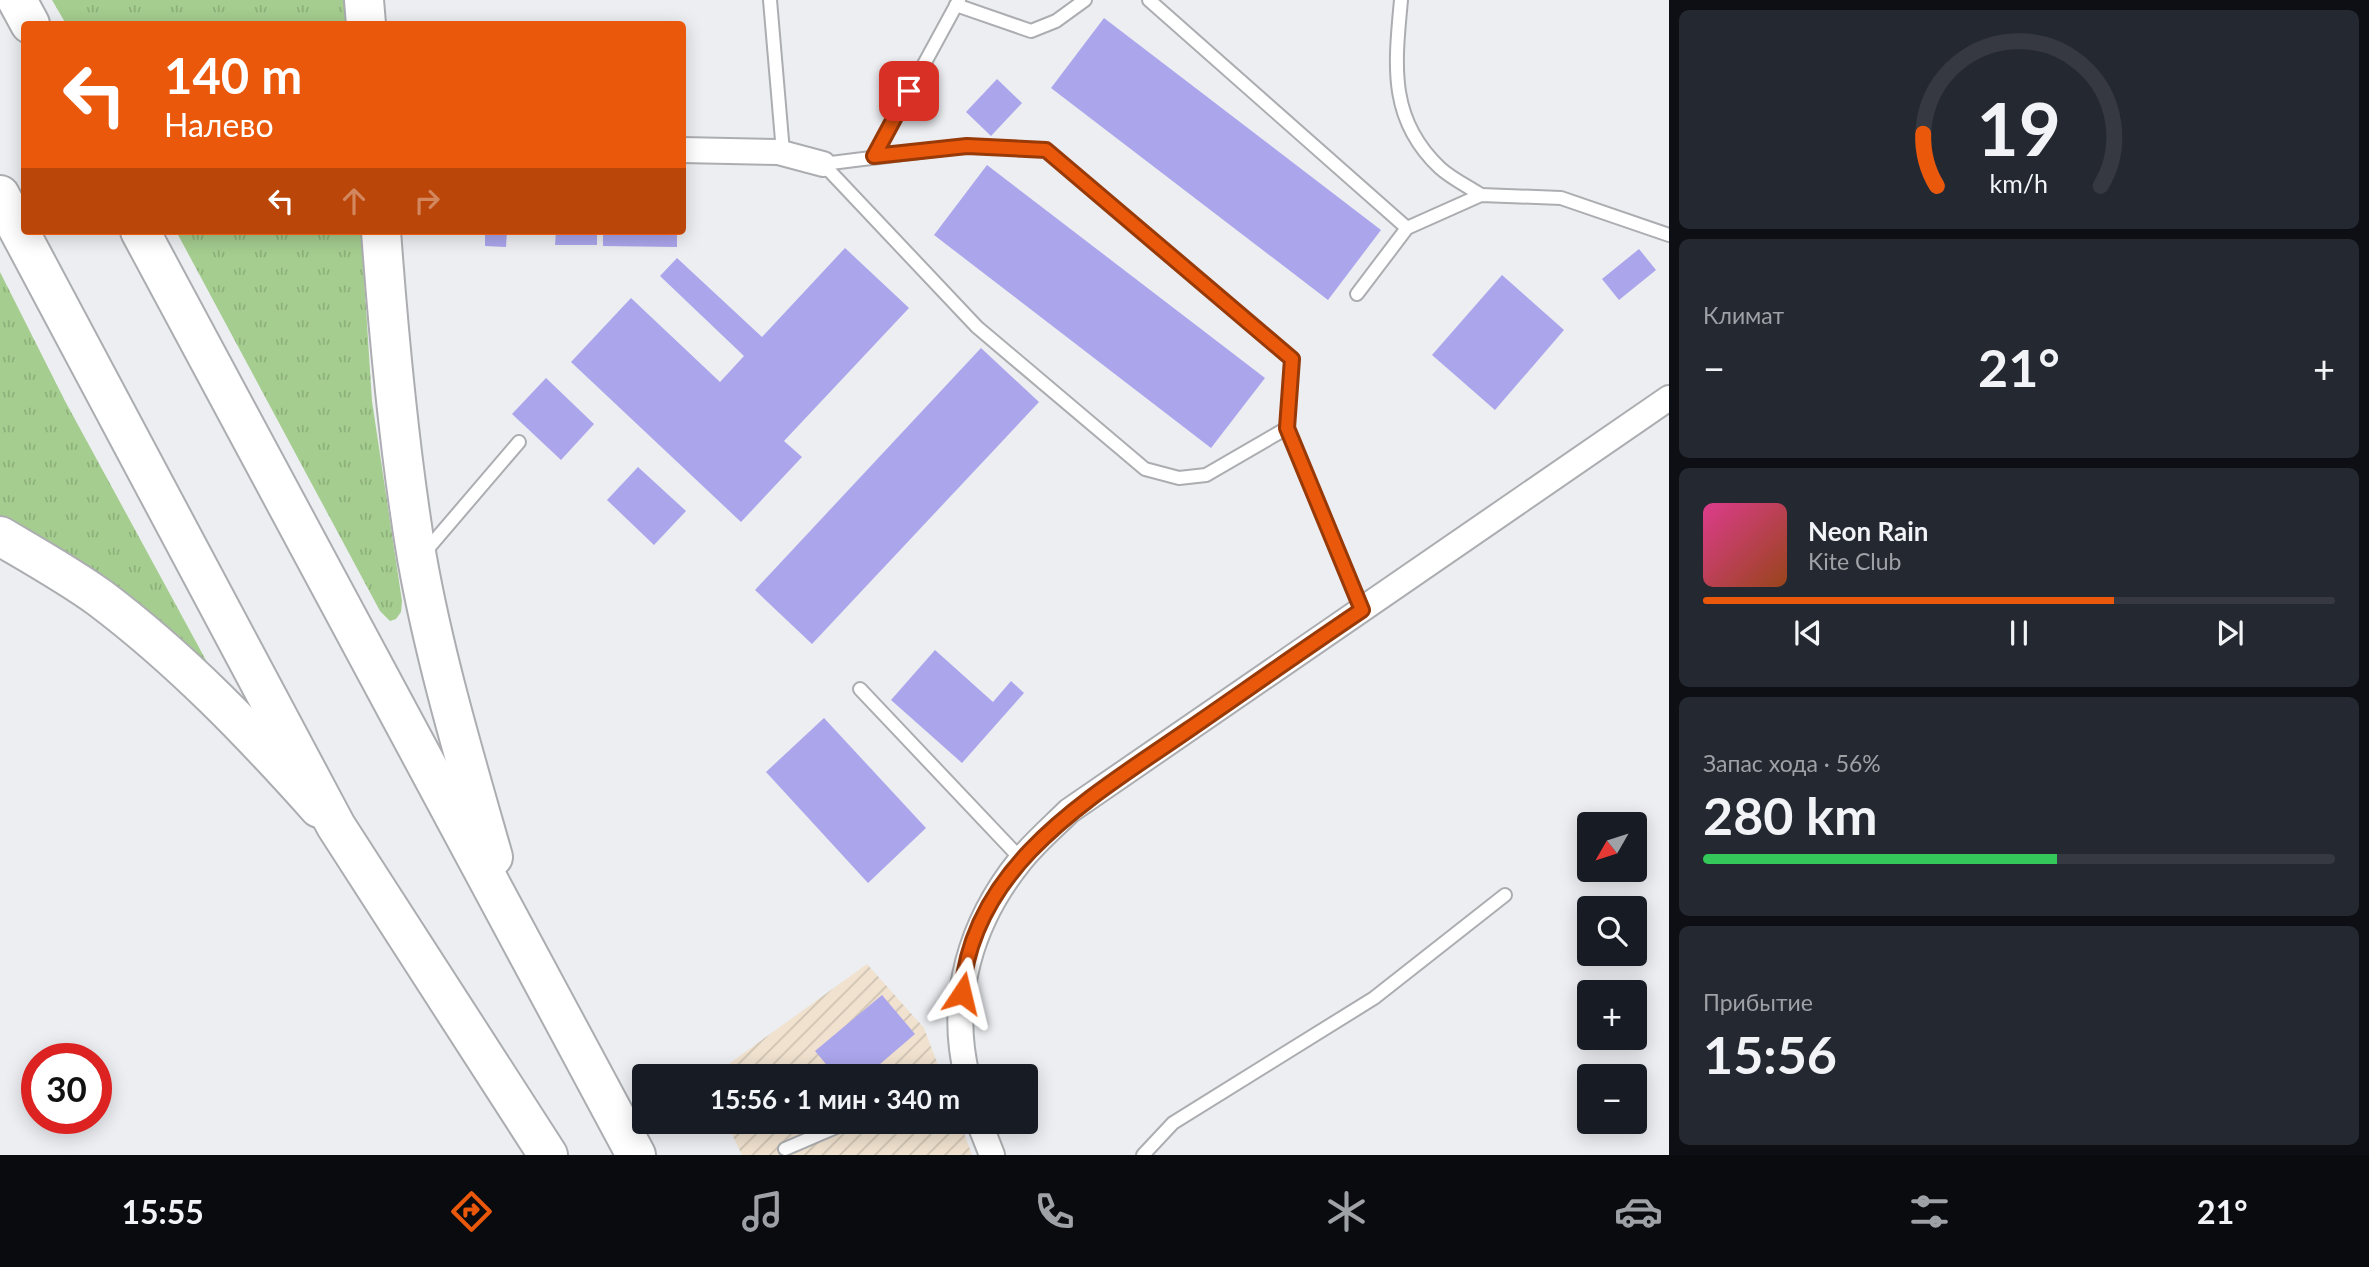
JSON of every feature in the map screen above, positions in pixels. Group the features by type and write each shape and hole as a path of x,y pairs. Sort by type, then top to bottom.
{"main road":[{"path":"17,0 28,21"},
{"path":"364,0 366,21"},
{"path":"0,195 21,234"},
{"path":"21,235 337,827 548,1155"},
{"path":"142,235 636,1155"},
{"path":"381,235 389,345 418,561 467,766 515,933"},
{"path":"0,536 99,598 159,648 218,702 337,827"}],"street":[{"path":"686,150 782,152 823,164"},
{"path":"962,1064 960,1017 964,969 988,906 1021,859 1069,811 1669,398"},
{"path":"984,1134 992,1155"}],"lane":[{"path":"770,0 782,152"},
{"path":"874,156 958,2 1031,31 1056,21 1085,0"},
{"path":"1149,0 1407,228"},
{"path":"1401,0 1396,55 1398,101 1415,138 1441,168 1480,195"},
{"path":"823,164 967,146 1046,150 1292,359 1287,428 1362,610"},
{"path":"823,164 977,327 1145,469 1179,478 1206,475 1287,428"},
{"path":"1357,294 1407,228 1480,195 1561,198 1669,235"},
{"path":"418,561 519,442"},
{"path":"860,690 1021,859"},
{"path":"1143,1155 1174,1123 1374,998 1506,895"},
{"path":"785,1149 820,1134"}],"shaded area":[{"path":"867,964 924,1028 938,1064 729,1064"},
{"path":"732,1134 964,1134 972,1155 742,1155"}],"green space":[{"path":"52,0 347,0 348,21 64,21"},
{"path":"178,235 361,235 372,401 402,601 401,612 396,619 390,621 380,611"},
{"path":"0,272 65,401 214,675 0,519"}],"building":[{"path":"1104,18 1381,230 1328,300 1051,88"},
{"path":"997,79 1022,103 991,136 966,112"},
{"path":"987,165 1265,378 1211,448 934,235"},
{"path":"485,235 507,235 506,247 485,246"},
{"path":"556,235 597,235 597,245 555,245"},
{"path":"603,235 677,235 677,247 603,246"},
{"path":"845,248 909,308 784,441 802,457 741,522 571,362 631,298 720,382 744,356 660,276 677,258 762,337"},
{"path":"1639,249 1656,270 1619,300 1602,279"},
{"path":"1502,275 1564,330 1495,410 1432,355"},
{"path":"981,348 1039,402 812,644 755,590"},
{"path":"546,378 594,424 561,460 512,414"},
{"path":"638,467 686,511 654,545 607,500"},
{"path":"935,650 993,702 1011,681 1024,693 962,763 891,700"},
{"path":"824,718 926,828 868,883 766,772"},
{"path":"882,995 915,1034 880,1064 826,1064 815,1051"}],"route":[{"path":"909,91 874,156 967,146 1046,150 1292,359 1287,428 1362,610 1069,811 1021,859 988,906 964,969 962,993"}]}
